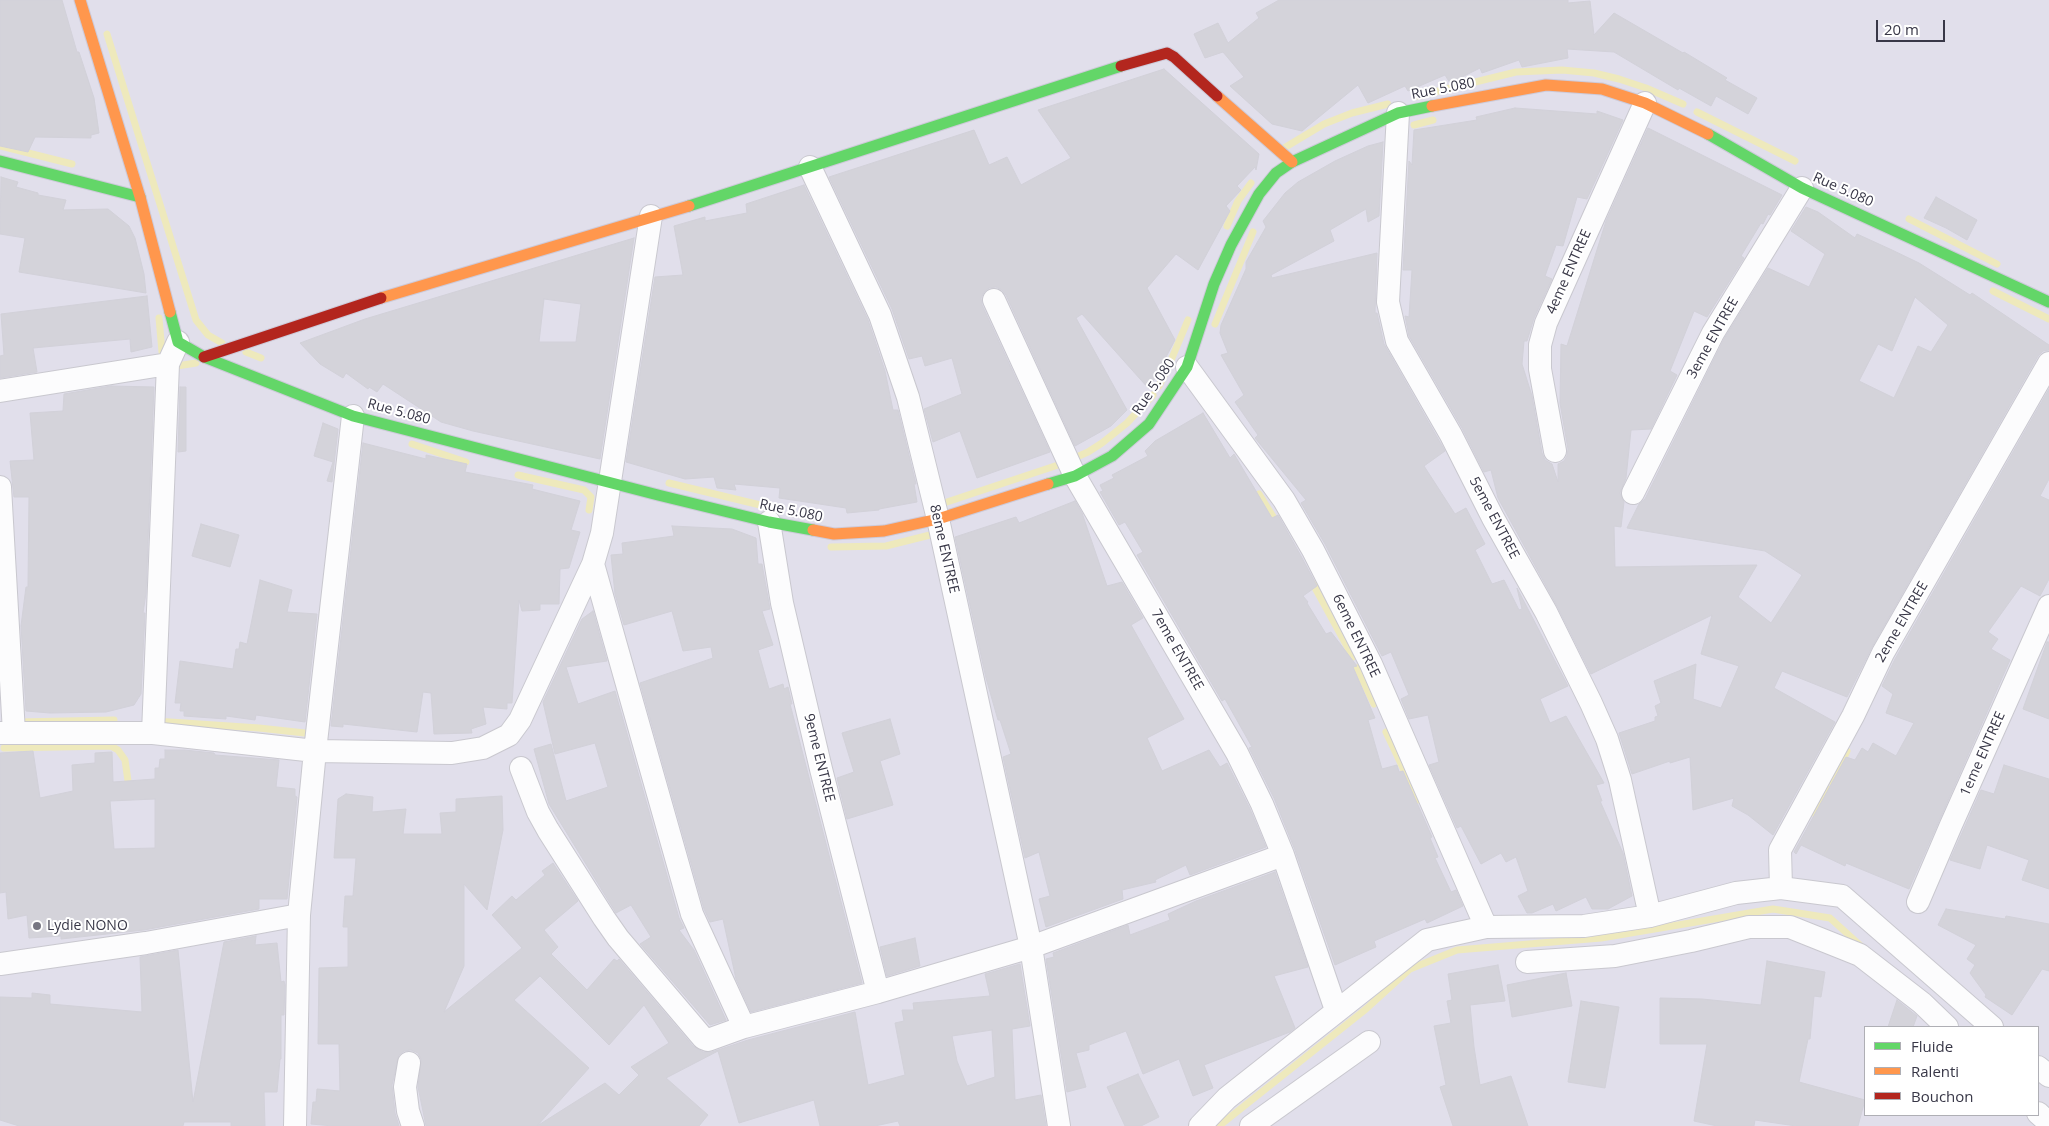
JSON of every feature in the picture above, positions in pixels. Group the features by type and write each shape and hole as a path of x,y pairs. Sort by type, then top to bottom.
{"main road":[{"path":"80,0 140,197 178,342"},
{"path":"204,357 360,304 810,167 1167,53 1174,57 1292,162"},
{"name":"Rue 5.080","path":"178,342 204,357 353,416 768,522 834,534 884,531 938,519 1075,476 1112,456 1149,424 1187,367 1214,284 1231,245 1259,194 1276,173 1292,162 1398,113 1546,85 1602,89 1645,102 1725,142 1802,188 2049,302"},
{"path":"0,161 140,197"}],"street":[{"name":"4eme ENTREE","path":"1554,451 1540,369 1540,346 1546,323 1645,102"},
{"name":"5eme ENTREE","path":"1398,113 1388,302 1397,341 1451,435 1493,518 1546,612 1607,739 1620,780 1650,916"},
{"name":"8eme ENTREE","path":"810,167 880,315 908,398 938,519 1031,947 1059,1126"},
{"name":"3eme ENTREE","path":"1633,493 1713,333 1802,188"},
{"path":"0,487 7,733 154,733 315,751 452,753 483,748 509,735 520,720 593,564 602,533 651,216"},
{"name":"7eme ENTREE","path":"994,300 1075,476 1237,753 1262,804 1283,855 1336,1010"},
{"path":"154,733 154,680 168,364 178,342"},
{"name":"2eme ENTREE","path":"1781,888 1780,850 1853,716 1883,653 2049,363"},
{"path":"0,391 168,364"},
{"name":"6eme ENTREE","path":"1187,367 1284,500 1313,550 1371,664 1486,928"},
{"path":"295,1126 299,915 315,751 353,416"},
{"name":"9eme ENTREE","path":"768,522 782,603 821,770 878,992"},
{"path":"593,564 692,914 744,1027"},
{"name":"1eme ENTREE","path":"1918,902 2049,606"},
{"path":"520,768 538,812 548,830 604,918 618,938 703,1038 712,1039 744,1027 878,992 1031,947 1283,855"},
{"path":"1200,1126 1227,1098 1426,940 1486,928 1584,926 1650,916 1736,893 1781,888 1842,896 1991,1026"},
{"path":"0,964 146,942 299,915"},
{"path":"1526,962 1615,956 1749,927 1790,927 1860,955 1922,1003 1946,1026"},
{"path":"1251,1126 1370,1042"},
{"path":"409,1063 405,1087 412,1126"},
{"path":"2039,1068 2049,1076"},
{"path":"2039,1114 2049,1123"}],"shaded area":[{"path":"0,0 2049,0 2049,1126 0,1126"}],"building":[{"path":"0,0 62,0 77,52 79,52 94,98 99,133 91,135 91,138 35,137 28,152 0,146"},
{"path":"1279,0 1568,0 1568,3 1590,1 1594,35 1614,13 1684,52 1727,78 1725,80 1757,98 1748,114 1716,96 1711,106 1679,88 1678,90 1614,52 1567,49 1568,58 1522,67 1519,60 1482,73 1480,68 1450,83 1445,75 1408,91 1405,86 1368,103 1358,85 1302,131 1272,124 1230,86 1244,77 1223,52 1205,58 1194,34 1218,23 1228,43 1259,18 1256,13"},
{"path":"1164,69 1259,154 1256,170 1255,167 1237,186 1241,190 1226,206 1230,211 1198,270 1176,254 1147,288 1175,340 1149,389 1082,314 1076,318 1127,410 1111,426 1075,446 1006,295 996,287 989,288 984,292 981,298 982,305 1050,452 977,478 960,431 933,442 924,409 962,394 952,358 925,366 922,356 909,359 892,309 829,177 974,130 989,165 1007,157 1021,185 1071,158 1038,110"},
{"path":"1515,108 1597,114 1597,111 1623,120 1587,199 1577,197 1563,246 1556,245 1545,276 1552,279 1534,318 1527,341 1524,341 1522,364 1532,396 1542,453 1545,460 1552,464 1558,482 1558,464 1564,461 1568,449 1560,403 1561,344 1567,346 1606,221 1648,128 1782,195 1770,215 1768,214 1763,224 1761,223 1741,256 1744,258 1707,317 1694,311 1670,371 1677,375 1651,429 1631,430 1626,478 1620,493 1624,502 1621,527 1614,526 1615,567 1757,565 1738,597 1771,623 1802,575 1765,551 1627,528 1639,504 1645,499 1724,339 1768,268 1809,287 1825,254 1791,231 1806,207 1818,212 1855,238 1857,234 1892,250 1919,263 1970,295 1972,293 2049,345 2049,350 2043,351 2038,356 1872,647 1847,697 1782,671 1774,688 1835,722 1773,835 1748,815 1732,806 1734,798 1693,810 1690,757 1670,763 1670,761 1632,774 1619,733 1655,721 1655,717 1658,716 1655,706 1661,703 1654,681 1696,664 1693,699 1721,708 1739,666 1701,654 1712,615 1591,674 1557,606 1498,498 1491,470 1484,472 1462,428 1409,336 1405,316 1409,317 1412,270 1403,270 1409,161 1412,165 1414,130 1477,120 1476,117","holes":["1915,297 1948,325 1931,352 1918,346 1894,398 1859,381 1878,344 1892,351"]},
{"path":"1383,142 1379,216 1368,222 1366,209 1330,230 1334,241 1271,275 1272,278 1377,253 1375,313 1377,313 1384,344 1445,451 1424,466 1455,514 1466,508 1485,544 1475,550 1492,584 1504,580 1519,610 1522,609 1517,588 1568,686 1540,699 1550,723 1566,716 1604,783 1596,785 1602,801 1600,801 1623,853 1632,896 1608,909 1592,909 1586,897 1556,911 1553,904 1532,913 1527,913 1518,896 1528,891 1516,857 1506,862 1501,853 1481,864 1461,826 1457,828 1429,765 1439,762 1428,715 1409,719 1401,699 1409,695 1391,652 1382,656 1325,544 1301,503 1306,500 1255,438 1258,435 1235,402 1244,395 1221,355 1228,353 1220,333 1221,325 1246,269 1246,262 1266,227 1263,221 1285,193 1298,182 1335,161 1368,146"},
{"path":"1,177 18,182 16,187 38,193 38,195 66,200 63,210 108,209 129,226 135,238 144,274 146,293 19,272 25,238 0,234"},
{"path":"804,185 868,320 885,371 893,410 898,410 916,484 914,484 917,502 879,510 847,513 846,508 779,498 780,488 734,484 736,490 717,488 714,477 685,479 626,462 655,277 683,275 674,226 705,217 705,221 747,213 746,204"},
{"path":"1936,197 1977,220 1967,240 1924,218"},
{"path":"634,238 600,459 473,431 441,422 383,384 377,392 369,387 368,389 346,373 343,378 320,364 300,343 365,319","holes":["544,299 581,304 576,342 539,342"]},
{"path":"147,296 152,347 131,352 130,339 33,348 37,372 0,378 0,356 4,355 1,314"},
{"path":"111,386 154,387 141,694 134,705 106,712 50,713 26,711 21,626 26,587 28,587 29,497 14,497 10,461 34,460 30,413 63,411 64,394"},
{"path":"180,387 186,387 186,451 178,452"},
{"path":"2049,389 2049,479 2040,496 2049,500 2049,579 2040,596 2021,586 1988,632 1998,639 1991,649 2010,660 1909,889 1846,863 1845,866 1801,845 1796,854 1794,852 1846,757 1855,760 1862,748 1868,752 1873,743 1896,756 1914,723 1886,713 1893,694 1882,686 1895,659"},
{"path":"1203,413 1230,458 1234,454 1272,518 1278,515 1317,586 1303,596 1326,634 1331,632 1357,666 1353,667 1375,718 1368,720 1382,769 1397,765 1399,772 1403,771 1432,837 1430,838 1438,857 1435,858 1451,892 1456,890 1463,906 1427,923 1425,919 1374,941 1376,947 1335,965 1295,850 1274,798 1249,748 1252,747 1225,699 1222,701 1137,555 1143,552 1125,522 1119,525 1100,492 1103,491 1100,485 1114,478 1112,475 1148,456 1145,451 1155,441"},
{"path":"323,423 338,429 332,482 327,481 333,462 314,456"},
{"path":"363,443 426,459 426,455 467,464 465,472 533,485 532,489 580,501 571,530 580,532 569,568 560,569 559,604 540,604 540,610 522,611 519,600 512,703 507,703 507,709 483,707 486,724 471,729 472,733 434,734 431,693 423,692 417,732 343,724 343,727 331,726"},
{"path":"1075,501 1082,513 1107,586 1122,582 1143,618 1131,625 1184,719 1147,738 1162,771 1209,750 1220,767 1227,763 1266,847 1190,875 1186,865 1155,880 1156,882 1122,890 1123,899 1046,927 1039,899 1050,896 1039,852 1025,858 1003,757 1011,754 1000,720 998,720 986,678 955,537 1016,517 1019,523"},
{"path":"201,524 239,535 230,567 192,556"},
{"path":"672,526 732,529 756,538 758,564 762,564 770,609 762,611 773,645 758,650 769,689 783,684 784,689 788,687 792,704 790,704 862,983 751,1012 736,979 723,919 710,922 704,909 640,683 713,658 711,647 683,651 672,611 624,625 615,594 611,555 623,554 622,543 674,536"},
{"path":"260,580 292,590 287,612 317,614 305,722 256,715 255,720 226,716 226,719 184,716 184,711 180,711 181,703 175,703 180,661 233,669 236,649 239,649 240,642 247,644"},
{"path":"593,611 607,661 566,667 578,704 615,691 679,918 684,928 679,930 694,950 726,1020 710,1025 640,944 651,937 631,905 616,913 549,804 534,749 551,744 566,801 608,787 595,743 555,754 543,702 582,619"},
{"path":"2047,642 2049,642 2049,719 2023,709"},
{"path":"890,719 900,754 880,761 893,805 847,819 837,778 854,772 842,733"},
{"path":"165,750 184,750 214,753 215,755 279,760 276,787 295,789 295,796 297,797 287,899 259,899 259,909 144,930 61,939 61,936 29,938 27,915 8,919 6,892 0,893 0,753 33,751 40,798 73,791 72,765 95,763 95,753 112,752 113,782 155,779 155,768 159,768 160,759 165,759","holes":["155,799 155,848 114,849 110,801"]},
{"path":"2004,765 2049,779 2049,889 2022,880 2029,860 1987,845 1980,869 1950,860 1981,790 1994,794"},
{"path":"346,794 373,797 372,812 406,809 403,834 442,834 440,813 456,812 456,799 502,796 503,830 487,910 464,884 464,966 444,1012 522,948 492,915 512,896 516,900 545,875 542,871 553,863 578,901 544,930 558,947 551,954 587,990 614,959 617,961 619,959 693,1046 703,1052 712,1052 748,1040 855,1012 868,1085 905,1075 895,1023 904,1021 902,1010 914,1010 913,1003 990,996 985,974 1020,964 1030,1026 1012,1029 1015,1100 1041,1095 1046,1126 900,1126 898,1121 875,1126 820,1126 814,1100 739,1123 718,1051 666,1078 708,1115 699,1126 537,1126 426,1126 418,1087 421,1059 418,1053 411,1050 404,1051 399,1055 392,1085 395,1113 399,1126 311,1124 313,1102 316,1102 317,1089 340,1091 339,1044 318,1044 319,968 348,967 348,927 343,927 345,896 353,896 356,858 334,858 338,799","holes":["540,976 609,1045 644,1005 669,1043 631,1067 639,1075 619,1095 605,1083 537,1126 589,1068 514,1000","992,1030 995,1077 967,1086 957,1061 952,1036"]},
{"path":"1275,872 1308,967 1274,976 1295,1028 1290,1032 1204,1065 1213,1088 1193,1096 1179,1059 1143,1074 1126,1031 1089,1045 1089,1050 1076,1053 1086,1087 1067,1092 1046,959 1054,957 1053,953 1128,925 1130,935 1170,920 1168,914 1196,901"},
{"path":"1946,909 2005,919 2006,916 2049,924 2049,971 2042,969 2012,1015 1985,997 1986,995 1970,973 1975,965 1967,959 1976,945 1938,925"},
{"path":"256,936 255,945 277,943 281,982 284,981 285,985 284,1015 281,1015 281,1059 277,1092 264,1092 265,1126 231,1126 231,1122 184,1122 183,1126 19,1126 0,1120 0,997 32,998 32,993 50,995 50,1004 142,1012 140,957 178,950 193,1102 224,942"},
{"path":"915,938 920,966 887,976 880,947"},
{"path":"1767,961 1825,972 1821,997 1814,996 1810,1039 1808,1039 1799,1082 1864,1100 1858,1126 1796,1126 1755,1120 1754,1126 1717,1126 1694,1121 1707,1044 1660,1044 1660,998 1702,999 1761,1005"},
{"path":"1498,965 1505,1001 1470,1005 1480,1085 1511,1076 1528,1126 1453,1126 1440,1087 1446,1085 1434,1026 1451,1023 1447,1001 1452,1000 1448,974"},
{"path":"1566,973 1572,1006 1512,1017 1507,985"},
{"path":"1897,1000 1917,1016 1913,1026 1888,1026"},
{"path":"1581,1001 1619,1007 1605,1088 1568,1082"},
{"path":"1138,1074 1159,1117 1141,1126 1125,1126 1107,1087"}],"waterway":[{"path":"107,34 196,320 208,335 222,343"},
{"path":"1418,96 1516,72 1562,70 1594,73 1619,79 1683,104"},
{"path":"1284,148 1324,124 1352,113 1388,104"},
{"path":"1697,112 1795,161"},
{"path":"1414,125 1433,120"},
{"path":"0,146 72,164"},
{"path":"1227,226 1238,201 1251,183"},
{"path":"1909,219 1997,264"},
{"path":"1215,324 1253,232"},
{"path":"1993,291 2049,319"},
{"path":"159,318 162,352"},
{"path":"1159,386 1188,320"},
{"path":"246,352 261,358"},
{"path":"177,366 196,363"},
{"path":"947,502 1061,464 1088,452 1127,423 1153,395"},
{"path":"412,444 466,462"},
{"path":"518,475 584,490 591,497 589,510"},
{"path":"669,483 781,510"},
{"path":"1259,494 1277,523"},
{"path":"831,547 886,546 938,533"},
{"path":"1313,584 1353,657"},
{"path":"1357,668 1374,704"},
{"path":"19,722 114,720"},
{"path":"155,721 314,734"},
{"path":"1386,732 1418,800"},
{"path":"4,748 111,746 118,750 125,760 128,781"},
{"path":"1832,782 1847,751"},
{"path":"1815,814 1828,789"},
{"path":"1219,1126 1366,1009 1410,969 1457,950 1601,938 1773,909 1830,918 1862,947"}],"traffic: fast":[{"path":"689,206 1121,66"},
{"path":"1048,484 1075,476 1112,456 1149,424 1187,367 1214,284 1231,245 1259,194 1276,173 1292,162 1398,113 1432,106"},
{"path":"1708,134 1802,188 2049,302"},
{"path":"0,161 140,197"},
{"path":"170,312 178,342 204,357 353,416 658,495 769,522 813,530"}],"traffic: slow":[{"path":"80,0 140,197 170,312"},
{"path":"1432,106 1546,85 1602,89 1645,103 1708,134"},
{"path":"1217,96 1292,162"},
{"path":"381,298 689,206"},
{"path":"813,530 834,534 884,531 938,519 1048,484"}],"traffic: jam":[{"path":"1121,66 1167,53 1174,57 1217,96"},
{"path":"204,357 381,298"}],"place":[{"name":"Lydie NONO","path":"37,926"}]}
